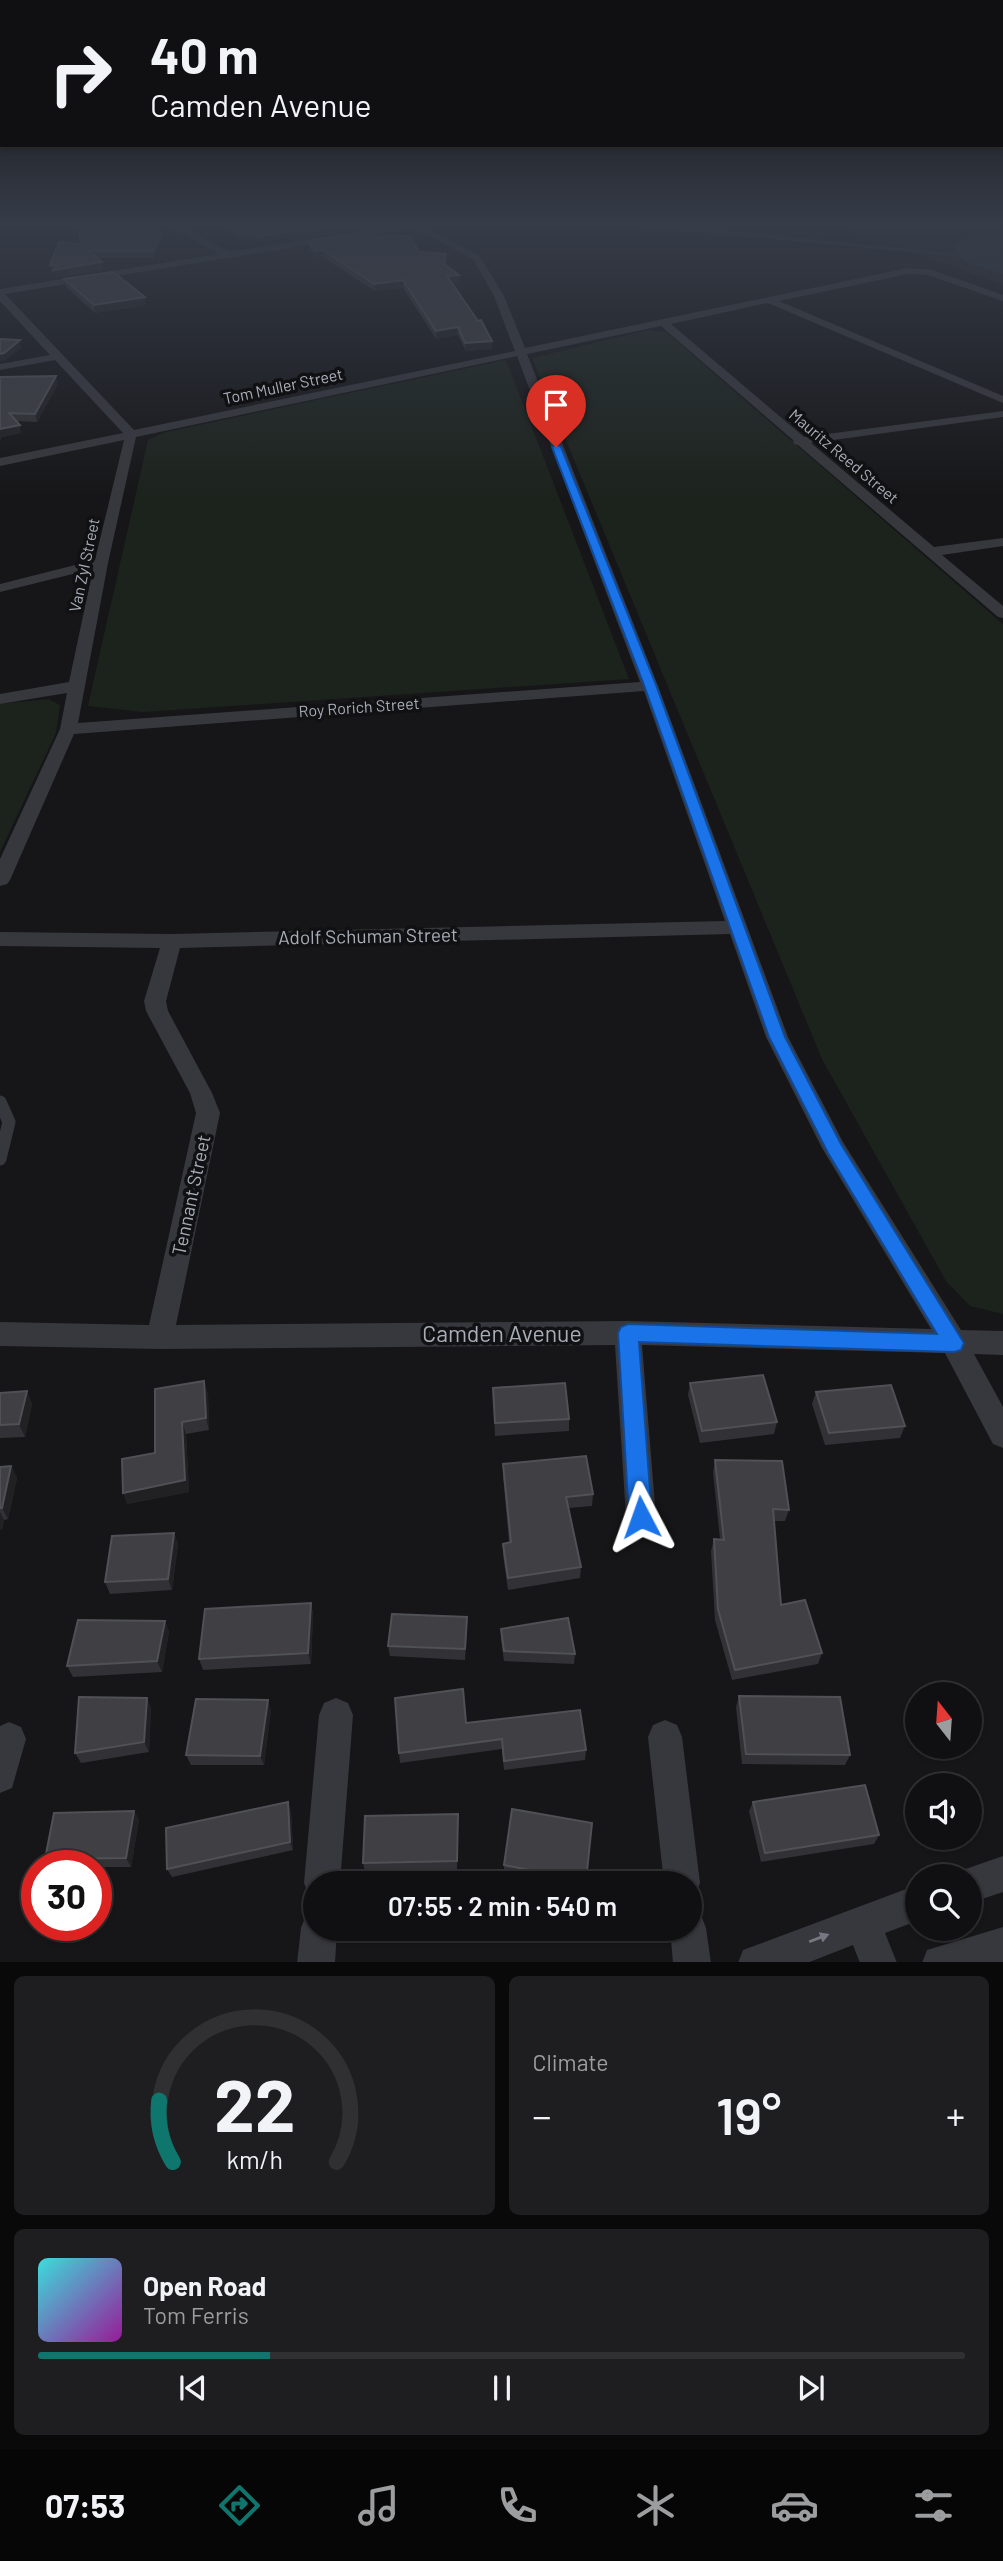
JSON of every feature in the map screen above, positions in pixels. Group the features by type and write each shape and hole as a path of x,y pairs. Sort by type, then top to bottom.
{"street":[{"path":"21,316 131,434"},
{"path":"506,316 650,685 735,927 777,1037 834,1148 954,1343 1003,1436"},
{"name":"Tom Muller Street","path":"0,462 700,316"},
{"path":"805,316 1003,400"},
{"name":"Mauritz Reed Street","path":"664,323 1003,614"},
{"path":"0,367 60,356"},
{"path":"798,440 1003,414"},
{"name":"Van Zyl Street","path":"0,880 68,729 101,563 131,434"},
{"path":"930,552 1003,542"},
{"path":"0,588 101,563"},
{"name":"Roy Rorich Street","path":"68,729 650,685"},
{"path":"0,699 77,686"},
{"name":"Adolf Schuman Street","path":"0,939 172,941 735,927"},
{"name":"Tennant Street","path":"160,1337 208,1113 201,1093 157,1011 155,1001 172,941"},
{"path":"628,1333 641,1517"},
{"name":"Camden Avenue","path":"0,1334 160,1337 628,1333 1003,1343"},
{"path":"324,1871 336,1715"},
{"path":"665,1737 681,1871"},
{"path":"0,1776 9,1739"},
{"path":"982,1881 1003,1874"},
{"path":"755,1962 905,1907"},
{"path":"862,1922 879,1962"},
{"path":"316,1962 318,1941"},
{"path":"690,1941 692,1962"},
{"path":"940,1962 1003,1945"}],"lane":[{"path":"0,1102 6,1108 10,1124 0,1159"}],"shaded area":[{"path":"649,330 666,332 1003,624 1003,1314 970,1306 946,1281 822,1059 532,358"},
{"path":"506,360 629,679 143,712 88,706 148,440 166,432"},
{"path":"48,699 60,705 56,733 0,852 0,704"}],"building":[{"path":"426,316 474,316 478,321 481,320 492,341 465,343 458,327 436,331"},
{"path":"0,339 20,340 0,354"},
{"path":"56,376 35,414 9,413 20,425 0,429 0,377"},
{"path":"763,1375 777,1422 702,1431 690,1383"},
{"path":"204,1381 206,1418 182,1422 185,1480 123,1493 122,1459 155,1453 155,1389"},
{"path":"565,1383 569,1419 495,1423 493,1388"},
{"path":"891,1385 905,1426 829,1433 816,1392"},
{"path":"27,1391 19,1424 0,1425 0,1393"},
{"path":"586,1456 593,1494 566,1497 581,1567 508,1578 503,1544 511,1542 503,1464"},
{"path":"715,1460 782,1461 789,1510 773,1509 781,1605 805,1600 822,1653 735,1670 718,1609 714,1539 724,1540"},
{"path":"11,1466 2,1508 0,1508 0,1467"},
{"path":"174,1533 168,1579 105,1582 112,1536"},
{"path":"311,1603 308,1653 199,1659 205,1609"},
{"path":"392,1614 467,1617 465,1649 388,1646"},
{"path":"568,1618 575,1654 504,1651 501,1629"},
{"path":"78,1620 165,1621 157,1661 67,1666"},
{"path":"463,1689 466,1723 580,1710 586,1750 504,1761 502,1739 399,1753 395,1698"},
{"path":"739,1696 840,1697 850,1755 746,1754"},
{"path":"79,1697 147,1698 144,1742 75,1753"},
{"path":"196,1699 268,1700 260,1756 186,1755"},
{"path":"865,1785 879,1835 765,1853 753,1802"},
{"path":"288,1802 290,1842 167,1869 166,1828"},
{"path":"512,1809 592,1823 587,1871 535,1871 504,1865"},
{"path":"134,1811 126,1858 112,1858 112,1850 47,1850 54,1813"},
{"path":"458,1814 457,1861 363,1863 365,1816"}],"route":[{"path":"556,447 650,685 735,927 777,1037 834,1148 954,1343 628,1333 641,1517"}]}
